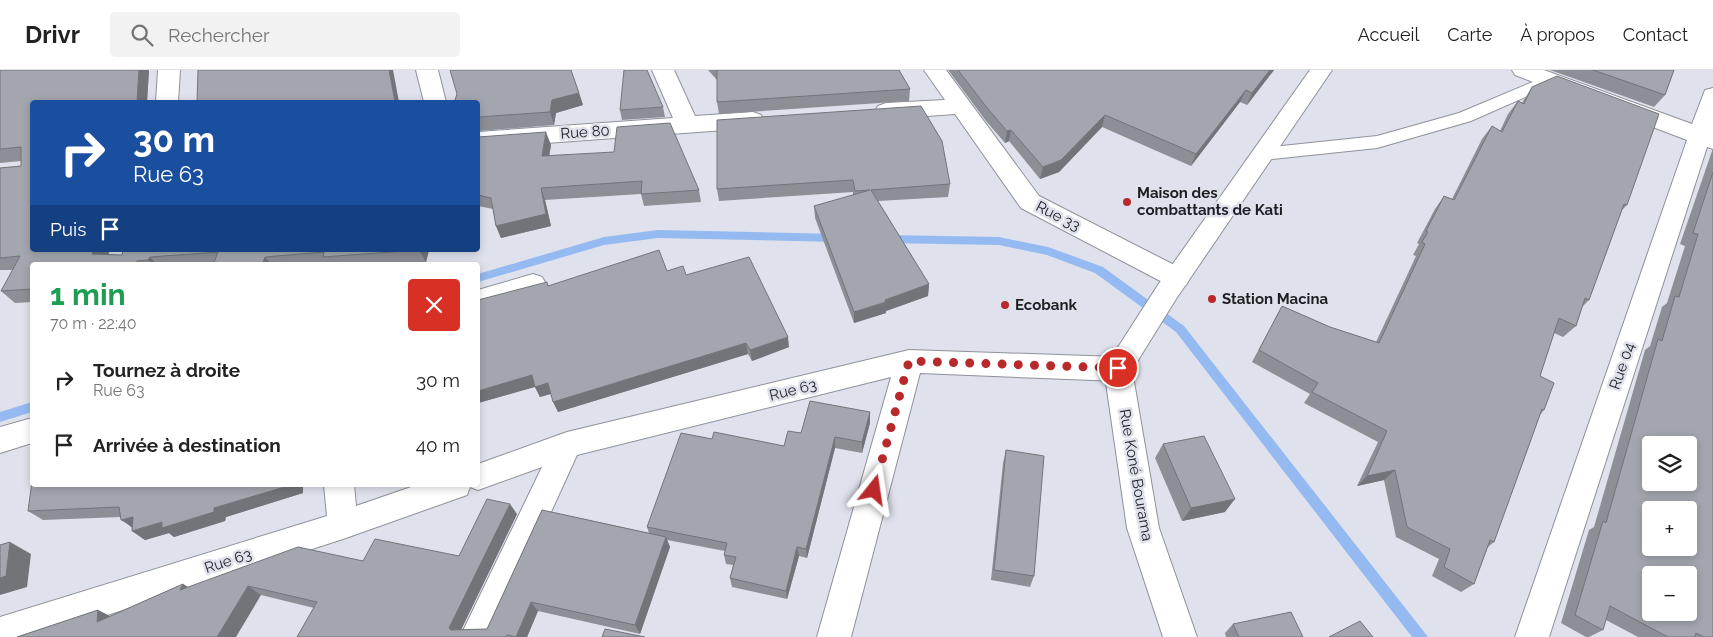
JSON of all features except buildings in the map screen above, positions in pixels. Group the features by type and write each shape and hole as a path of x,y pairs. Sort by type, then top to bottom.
{"main road":[{"path":"167,100 169,70"},
{"path":"426,70 434,100"},
{"path":"663,70 688,125"},
{"name":"Rue 33","path":"935,70 1030,202 1172,285"},
{"path":"1118,368 1172,285 1320,70"},
{"path":"1523,70 1706,138"},
{"name":"Rue 04","path":"1532,637 1706,138 1713,95"},
{"path":"864,113 962,106"},
{"name":"Rue 80","path":"480,140 776,119"},
{"path":"480,299 533,284"},
{"path":"834,637 909,361"},
{"name":"Rue 63","path":"480,476 567,445 909,361 1118,368"},
{"name":"Rue Koné Bourama","path":"1118,368 1143,528 1180,637"},
{"path":"0,440 30,432"},
{"path":"476,637 567,445"},
{"path":"340,487 343,525"},
{"name":"Rue 63","path":"0,634 343,525 450,487"}],"lane":[{"path":"1263,154 1377,142 1466,117 1549,80"}],"waterway":[{"path":"480,277 604,241 658,234 838,238"},
{"path":"886,239 999,241 1048,251 1099,270 1180,329 1421,637"},
{"path":"0,417 30,408"}],"place":[{"name":"Maison des combattants de Kati","path":"1127,202"},
{"name":"Station Macina","path":"1212,299"},
{"name":"Ecobank","path":"1005,305"}],"route":[{"path":"874,490 909,361 1118,368"}]}
